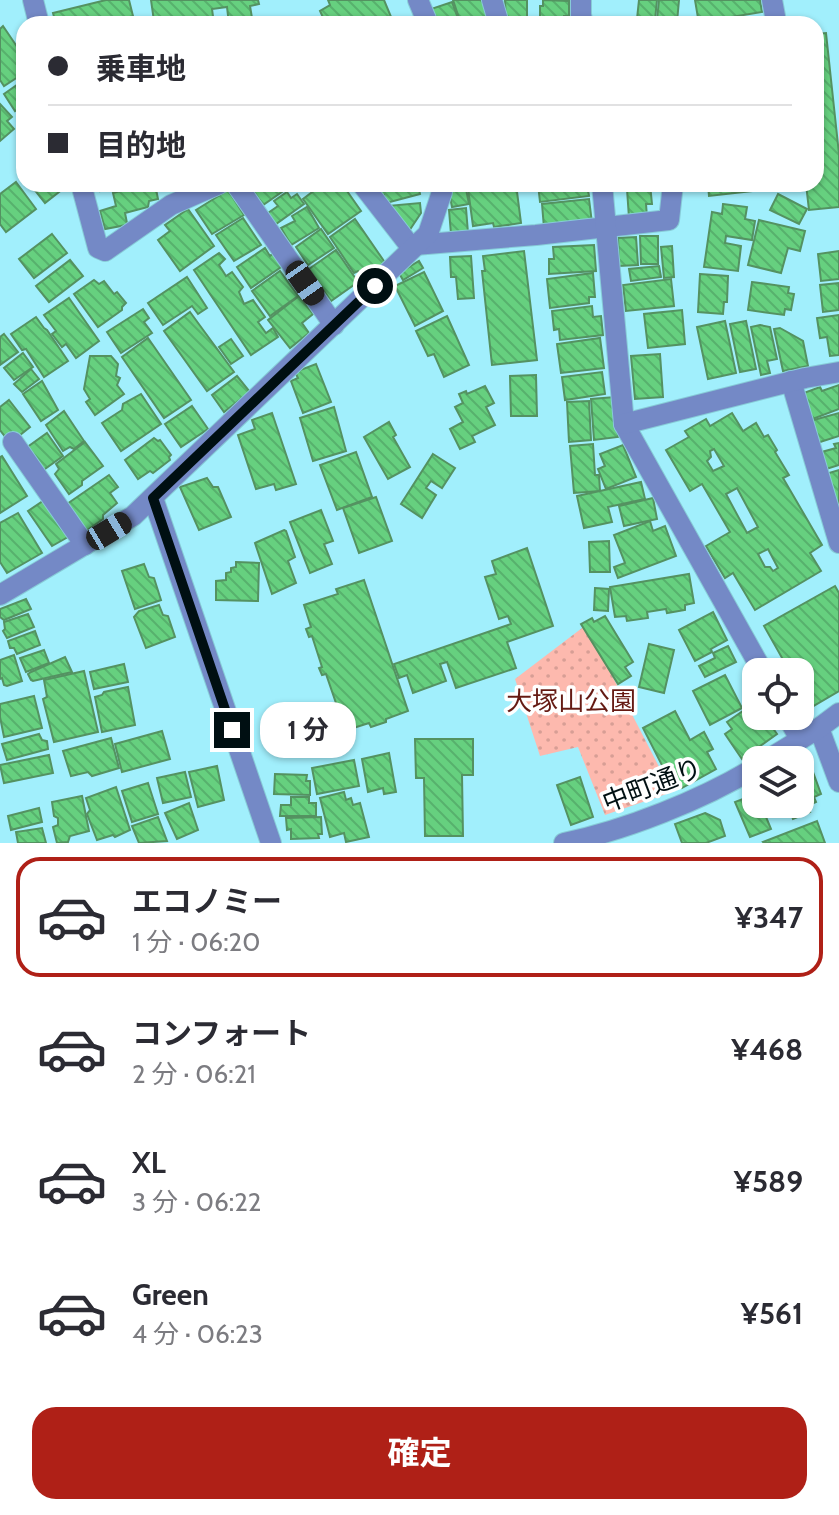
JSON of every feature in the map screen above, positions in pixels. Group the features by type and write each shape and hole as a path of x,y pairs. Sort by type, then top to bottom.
{"street":[{"path":"83,192 98,248 105,251 171,205 201,192"},
{"path":"242,192 334,325"},
{"path":"368,192 407,242 415,245 669,220 672,192"},
{"path":"0,595 133,516 153,498 428,234 442,192"},
{"path":"603,192 624,424 755,658"},
{"path":"624,424 791,381 839,372"},
{"path":"791,381 839,543"},
{"path":"13,442 85,545"},
{"path":"153,498 271,843"},
{"path":"789,746 839,713"},
{"path":"819,728 839,782"},
{"path":"795,730 800,739"},
{"name":"中町通り","path":"567,843 687,802 742,775"}],"green space":[{"name":"大塚山公園","path":"586,625 672,792 605,815 578,747 540,756 515,679"}],"building":[{"path":"106,0 129,0 133,16 54,16 53,13"},
{"path":"151,0 258,0 259,4 250,6 252,16 228,16 227,7 212,9 213,16 153,16"},
{"path":"328,0 384,0 391,16 322,16 320,11 330,5"},
{"path":"453,0 484,0 487,16 458,16"},
{"path":"505,0 527,0 527,16 506,16"},
{"path":"543,0 569,1 569,16 540,16 540,6 543,6"},
{"path":"639,0 657,0 655,16 637,16"},
{"path":"659,0 679,0 678,16 657,16"},
{"path":"695,0 760,0 762,12 738,16 698,16"},
{"path":"452,2 457,16 434,16 431,9"},
{"path":"3,26 16,45 16,78 4,86 0,80 0,29"},
{"path":"824,33 839,154 839,207 809,210 807,192 824,192"},
{"path":"16,86 16,110 15,111 4,94"},
{"path":"0,104 12,117 7,121 14,129 0,141"},
{"path":"16,182 16,192 23,192 36,209 6,232 0,224 0,194"},
{"path":"36,192 59,192 45,203"},
{"path":"157,192 158,199 149,201 148,207 125,213 126,225 105,229 100,211 116,206 113,193"},
{"path":"229,192 244,215 212,234 196,210"},
{"path":"254,192 282,192 263,205"},
{"path":"287,192 291,198 297,194 304,204 276,224 268,213 278,206 274,201"},
{"path":"312,192 348,192 361,211 328,234 303,199"},
{"path":"378,192 420,194 386,203 384,195 379,197"},
{"path":"449,192 467,192 469,204 452,207"},
{"path":"468,192 517,192 521,223 473,226"},
{"path":"539,192 588,192 589,196 540,202"},
{"path":"627,192 651,192 652,204 646,204 647,217 629,218"},
{"path":"709,192 744,192 709,196"},
{"path":"778,194 807,209 799,224 770,210"},
{"path":"589,199 592,223 544,228 542,204"},
{"path":"420,203 421,213 407,234 387,206"},
{"path":"723,204 747,207 745,219 755,221 752,240 726,236 725,243 741,246 738,271 704,267 712,212 722,214"},
{"path":"307,207 319,228 291,245 281,228 295,221 292,216"},
{"path":"466,208 468,233 451,234 449,210"},
{"path":"188,209 214,246 180,271 158,240 170,231 165,225"},
{"path":"243,218 261,245 234,261 216,235"},
{"path":"355,219 386,264 364,279 358,271 354,273 330,237"},
{"path":"759,220 805,231 800,251 788,248 781,273 748,265"},
{"path":"321,229 334,248 308,265 296,247"},
{"path":"52,234 67,253 34,278 19,259"},
{"path":"640,236 658,236 658,264 641,264"},
{"path":"636,237 638,265 619,266 618,238"},
{"path":"594,245 596,271 549,274 549,259 554,259 553,247"},
{"path":"672,246 674,277 664,278 661,247"},
{"path":"265,248 270,256 275,252 284,265 251,288 237,267"},
{"path":"336,250 358,282 331,301 309,269"},
{"path":"524,251 537,360 492,365 483,256"},
{"path":"839,251 839,279 821,281 818,254"},
{"path":"219,253 225,259 219,265 226,276 232,272 243,287 239,292 244,304 253,300 265,317 258,322 266,333 273,328 278,337 251,355 194,270"},
{"path":"471,256 474,298 458,299 456,277 451,277 450,257"},
{"path":"70,260 83,276 49,302 36,286"},
{"path":"419,261 423,268 403,280 399,273"},
{"path":"659,266 661,277 631,281 629,269"},
{"path":"280,271 298,296 270,316 252,291"},
{"path":"424,272 443,311 415,326 395,286"},
{"path":"593,273 595,297 589,297 589,303 550,308 547,279"},
{"path":"700,274 728,276 727,302 724,302 723,314 698,312"},
{"path":"187,277 207,308 198,314 192,306 163,325 148,303"},
{"path":"671,279 674,306 626,311 623,285"},
{"path":"94,280 99,284 104,281 126,303 122,310 98,327 74,294"},
{"path":"752,282 789,287 788,293 794,294 791,310 785,309 784,315 748,310"},
{"path":"839,283 839,310 823,312 820,285"},
{"path":"299,296 313,314 302,323 309,333 290,348 268,320"},
{"path":"69,298 99,341 76,358 66,344 62,347 52,334 56,331 44,315"},
{"path":"592,306 593,317 601,316 603,335 560,340 559,329 554,330 552,311"},
{"path":"143,309 149,318 144,322 152,333 121,353 107,332"},
{"path":"682,310 685,344 648,348 644,314"},
{"path":"190,312 234,372 207,391 164,331"},
{"path":"839,315 839,355 830,356 827,337 820,338 817,318"},
{"path":"447,316 469,365 444,377 434,354 428,356 416,331"},
{"path":"36,317 68,361 44,377 26,349 22,350 11,334"},
{"path":"725,321 736,373 708,379 697,327"},
{"path":"746,321 756,369 740,372 730,324"},
{"path":"751,327 770,327 777,359 767,361 770,373 761,375"},
{"path":"780,328 803,341 808,366 783,371 774,329"},
{"path":"4,334 18,352 0,365 0,337"},
{"path":"148,338 191,400 164,418 122,357"},
{"path":"600,338 604,368 561,373 557,344"},
{"path":"231,339 243,356 231,364 219,347"},
{"path":"23,353 33,367 14,380 4,368"},
{"path":"660,354 663,397 635,399 631,356"},
{"path":"90,356 111,356 118,364 116,376 120,378 117,385 124,394 95,415 86,402 90,399 84,389"},
{"path":"316,364 331,402 303,413 291,381 298,378 295,372"},
{"path":"31,369 39,379 22,392 14,384"},
{"path":"602,372 605,394 565,400 562,377"},
{"path":"536,375 537,416 511,416 510,376"},
{"path":"237,376 250,392 224,412 212,395"},
{"path":"42,381 58,410 41,421 23,394"},
{"path":"839,385 839,409 810,420 801,394 820,387 822,391"},
{"path":"485,386 494,403 486,407 495,425 472,436 475,442 460,449 450,429 463,422 455,407 463,403 459,394"},
{"path":"141,394 161,424 121,451 102,423 122,410 123,404"},
{"path":"615,397 618,437 594,440 591,399"},
{"path":"9,400 30,427 10,443 0,430 0,407"},
{"path":"589,401 591,440 569,442 567,402"},
{"path":"192,406 208,429 181,447 165,424"},
{"path":"334,407 346,451 313,461 300,418"},
{"path":"64,411 84,441 74,449 70,447 63,451 46,425"},
{"path":"272,413 296,484 276,490 274,484 256,489 238,435 255,429 252,420"},
{"path":"732,413 743,431 756,423 764,437 768,435 789,475 783,478 822,545 810,553 821,571 755,610 733,573 725,578 706,546 730,532 702,484 690,491 666,450 689,437 685,431 706,419 710,426","holes":["714,449 724,466 713,471 707,461 711,457 710,451","737,488 758,527 747,533 726,494","768,549 778,568 773,571 765,567 758,554"]},
{"path":"839,413 839,436 817,443 810,421"},
{"path":"389,422 396,435 393,437 410,467 388,479 364,437"},
{"path":"47,433 63,456 42,471 26,448"},
{"path":"154,438 160,440 171,455 170,460 153,473 150,471 138,479 125,460"},
{"path":"85,442 103,466 69,494 55,474 59,469 56,464"},
{"path":"839,443 839,465 823,470 818,453 836,448 834,444"},
{"path":"593,444 595,475 599,475 600,491 574,493 570,446"},
{"path":"623,445 636,477 606,489 598,469 605,466 600,454"},
{"path":"356,452 372,497 337,510 320,465"},
{"path":"433,454 455,468 442,488 431,481 426,488 436,495 422,518 401,504"},
{"path":"0,457 27,496 0,513"},
{"path":"839,470 839,514 826,474"},
{"path":"109,475 118,487 110,493 117,503 103,515 103,519 86,531 67,504"},
{"path":"207,478 213,487 218,487 231,517 199,530 180,487"},
{"path":"641,482 645,499 608,507 612,522 584,528 577,496"},
{"path":"376,497 392,541 359,553 343,508"},
{"path":"653,498 657,519 624,526 619,506"},
{"path":"43,501 68,537 52,546 28,511"},
{"path":"321,510 333,541 324,544 332,564 310,573 290,522"},
{"path":"18,513 42,553 7,573 0,562 0,523"},
{"path":"650,521 653,531 665,526 676,556 618,578 614,567 625,563 614,535"},
{"path":"284,530 295,557 288,561 296,583 272,594 255,543"},
{"path":"609,541 610,572 590,572 589,542"},
{"path":"527,548 553,626 507,642 516,668 456,688 447,662 440,664 446,681 413,693 407,675 399,678 394,664 511,624 508,616 499,619 485,577 496,574 492,561"},
{"path":"236,562 259,563 258,601 216,600 216,581 226,580 226,573 236,567"},
{"path":"144,564 149,577 154,578 161,600 135,609 122,571"},
{"path":"689,574 694,603 685,605 685,610 647,612 648,618 627,621 626,616 615,617 610,587"},
{"path":"364,580 408,711 371,727 369,723 344,731 338,713 334,715 332,707 337,706 326,674 322,675 319,668 322,667 312,636 309,637 306,629 311,627 304,605 338,594 336,589"},
{"path":"835,586 839,593 839,691 814,706 814,658 782,658 764,626"},
{"path":"595,588 609,589 608,611 594,610"},
{"path":"26,599 31,609 4,620 0,617 0,609"},
{"path":"159,605 163,615 168,616 175,637 146,648 134,617 139,611"},
{"path":"713,612 727,640 695,661 679,630"},
{"path":"28,614 34,627 7,638 3,631 4,622"},
{"path":"605,616 633,662 625,667 631,676 618,684 581,624"},
{"path":"35,631 40,645 17,654 14,648 10,648 8,641"},
{"path":"649,644 674,650 664,693 639,687"},
{"path":"728,646 736,662 705,677 699,666 715,658 713,653"},
{"path":"44,650 49,663 26,672 20,658"},
{"path":"14,655 22,681 7,686 0,679 0,660"},
{"path":"65,657 72,672 31,680 28,674"},
{"path":"124,664 128,682 94,689 90,672"},
{"path":"84,671 98,732 54,742 43,699 47,697 44,680"},
{"path":"725,675 742,708 710,725 693,691"},
{"path":"128,687 135,725 102,732 95,697"},
{"path":"34,696 42,728 4,737 0,704"},
{"path":"675,711 690,740 704,732 713,749 707,752 716,769 682,788 674,775 671,776 669,771 666,773 643,728"},
{"path":"742,712 742,730 774,730 777,734 760,746 742,746 742,759 725,734 732,729 727,722"},
{"path":"162,731 170,759 122,772 115,744"},
{"path":"39,734 42,740 47,741 48,749 7,760 2,744"},
{"path":"111,738 119,768 92,776 88,772 71,776 63,751"},
{"path":"415,739 473,739 473,775 462,775 463,836 425,836 424,778 416,778"},
{"path":"389,753 396,792 384,794 383,788 368,792 362,759"},
{"path":"49,755 53,773 4,783 0,765"},
{"path":"354,760 359,786 317,794 312,768"},
{"path":"217,766 224,800 198,807 189,772"},
{"path":"185,772 191,797 163,803 157,778"},
{"path":"275,774 307,775 310,795 274,794"},
{"path":"814,775 821,794 814,797"},
{"path":"580,777 593,817 571,825 557,785"},
{"path":"148,783 158,814 132,822 122,791"},
{"path":"116,787 130,830 97,840 87,814 90,810 86,798"},
{"path":"344,792 346,800 351,798 353,805 360,803 369,837 346,842 344,833 330,837 320,798"},
{"path":"82,796 89,831 70,836 68,842 57,843 53,827 58,825 58,818 54,816 52,802"},
{"path":"291,797 309,797 309,803 316,803 316,816 280,816 281,805 291,805"},
{"path":"742,799 742,818 766,818 771,829 750,837 735,802"},
{"path":"189,803 198,830 177,839 165,813"},
{"path":"39,808 42,822 11,830 8,816"},
{"path":"705,813 720,820 725,836 706,843 682,843 675,824"},
{"path":"158,817 167,841 139,843 132,826"},
{"path":"321,817 322,834 318,834 319,838 291,839 286,818"},
{"path":"817,821 825,843 763,842"},
{"path":"42,828 46,843 18,843 16,832"}],"route":[{"path":"232,730 153,498 375,286"}]}
